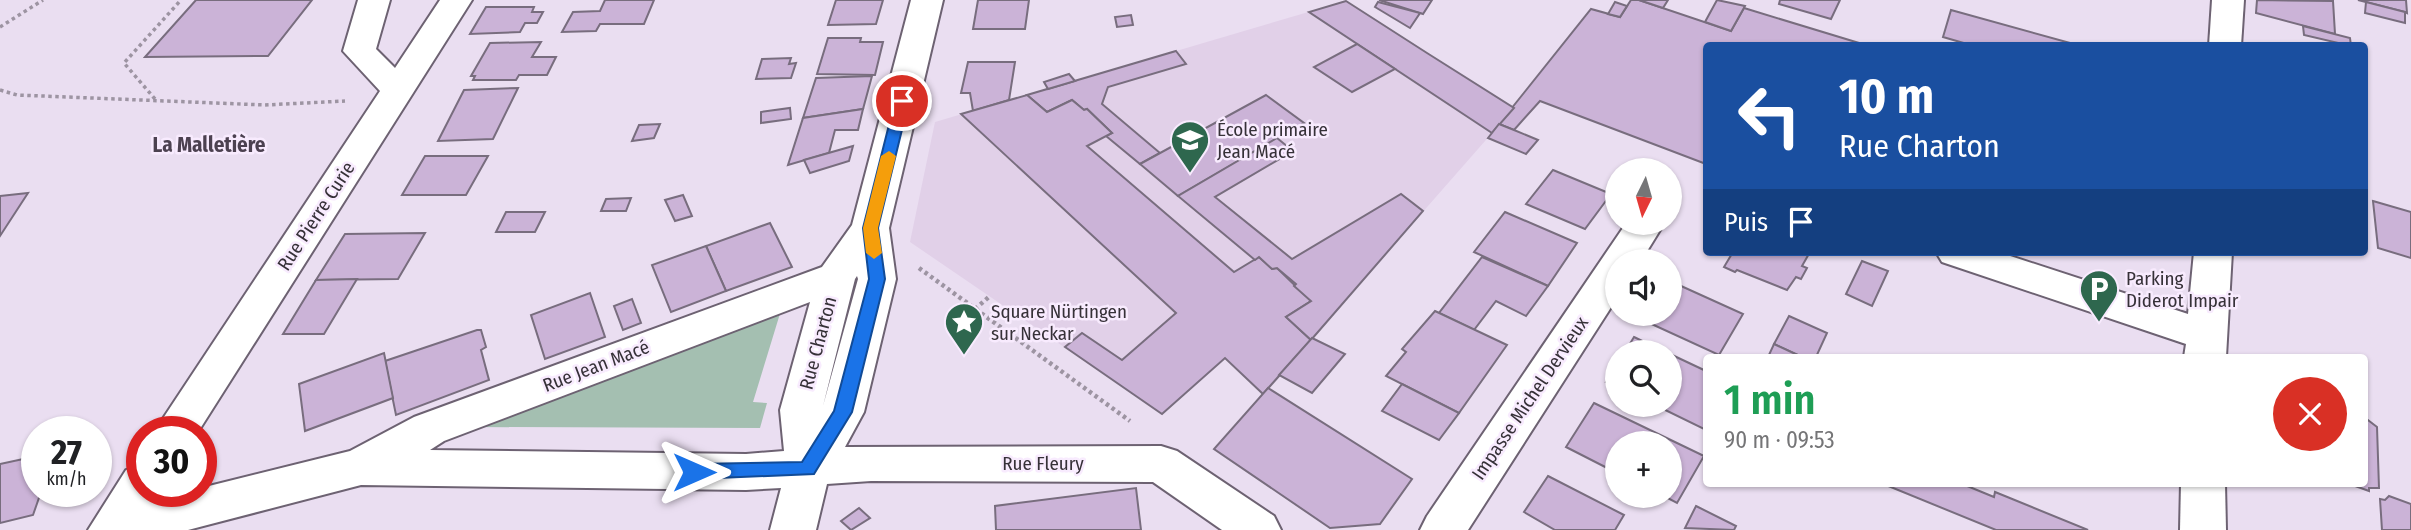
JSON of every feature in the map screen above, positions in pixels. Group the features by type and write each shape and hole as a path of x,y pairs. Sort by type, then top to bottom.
{"street":[{"path":"374,0 359,51 398,90"},
{"name":"Rue Pierre Curie","path":"185,416 456,0"},
{"name":"Rue Charton","path":"793,530 807,469 801,410 836,277 870,228 927,0"},
{"path":"2225,42 2228,0"},
{"name":"Rue Charton","path":"807,469 843,412 877,279 870,228"},
{"path":"1966,256 2206,346 2213,256"},
{"name":"Rue Jean Macé","path":"361,467 429,429 836,277"},
{"name":"Impasse Michel Dervieux","path":"1443,530 1605,285"},
{"name":"Rue Fleury","path":"807,469 871,463 1161,464"},
{"path":"1161,464 1258,530"},
{"name":"Rue Jean Macé","path":"112,530 361,467 746,472 807,469"},
{"path":"2203,487 2203,530"},
{"path":"112,530 127,507"}],"path":[{"path":"0,27 43,0"},
{"path":"156,99 124,63 181,0"},
{"path":"0,90 17,95 265,105 356,101 398,90"},
{"path":"870,228 900,255 1143,431 1161,464"},
{"path":"975,309 990,296"}],"shaded area":[{"name":"École primaire Jean Macé","path":"1346,1 1514,108 1263,394 1224,358 1162,414 910,242 935,122"}],"green space":[{"path":"782,307 753,402 767,403 760,428 473,427"}],"building":[{"path":"196,0 312,0 268,56 145,57"},
{"path":"605,0 654,0 644,24 600,24 596,31 562,32 573,12 600,11"},
{"path":"836,0 883,0 876,24 828,25"},
{"path":"978,0 1029,0 1025,29 973,29"},
{"path":"1379,0 1432,0 1423,14"},
{"path":"1631,0 1639,0 1731,31 1744,8 1856,42 1703,42 1703,163 1540,101 1514,130 1499,124 1591,9 1620,17"},
{"path":"1639,0 1668,0 1663,8"},
{"path":"1717,0 1745,6 1731,31 1705,22"},
{"path":"1780,0 1840,0 1831,19 1779,4"},
{"path":"2257,0 2333,1 2335,34 2256,13"},
{"path":"2358,0 2406,0 2407,13 2405,12"},
{"path":"1346,1 1514,108 1492,133 1309,12"},
{"path":"1378,2 1420,13 1410,28 1375,7"},
{"path":"1615,2 1627,6 1620,17 1608,14"},
{"path":"2366,2 2405,12 2405,23 2365,13"},
{"path":"486,7 534,7 532,12 543,12 537,23 525,23 520,32 470,34"},
{"path":"1951,10 2067,42 1960,42 1943,37"},
{"path":"1131,15 1133,25 1117,27 1115,17"},
{"path":"2303,26 2350,38 2350,42 2334,42 2304,35"},
{"path":"828,38 861,38 860,42 883,42 875,75 817,74"},
{"path":"541,42 532,57 556,57 547,75 519,75 516,80 473,80 475,76 471,76 490,43"},
{"path":"1357,44 1395,69 1352,92 1314,67"},
{"path":"1176,51 1186,64 1108,87 1102,104 1160,153 1140,164 1106,136 1112,133 1087,109 1084,110 1072,100 1047,112 1027,95"},
{"path":"791,58 789,64 796,63 791,78 756,79 762,59"},
{"path":"968,62 1015,62 1009,100 973,111 970,93 961,93"},
{"path":"1069,74 1075,81 1048,89 1044,82"},
{"path":"872,76 863,109 803,118 816,78"},
{"path":"518,88 493,139 438,141 464,90"},
{"path":"1027,95 1047,112 1072,100 1084,110 1087,109 1112,133 1087,146 1234,272 1259,257 1272,269 1277,268 1311,301 1286,317 1311,340 1263,394 1225,358 1162,414 1065,347 1082,333 1122,360 1176,313 961,114"},
{"path":"1266,95 1304,123 1178,196 1140,164"},
{"path":"790,108 791,119 761,123 761,112"},
{"path":"863,109 858,130 835,130 829,153 788,165 803,118"},
{"path":"660,124 654,138 632,141 639,125"},
{"path":"1499,124 1538,140 1526,154 1488,138"},
{"path":"1277,138 1293,151 1215,197 1292,259 1401,194 1423,211 1311,340 1286,317 1311,301 1294,286 1296,284 1259,257 1255,260 1178,196"},
{"path":"853,146 849,161 810,173 804,160"},
{"path":"425,156 488,156 466,195 402,195"},
{"path":"1553,170 1605,192 1605,202 1585,229 1526,204"},
{"path":"28,193 0,236 0,196"},
{"path":"683,195 692,216 675,221 665,200"},
{"path":"631,198 626,211 601,211 606,199"},
{"path":"2373,201 2411,212 2411,258 2378,248"},
{"path":"506,212 545,212 535,232 496,232"},
{"path":"1505,212 1577,243 1548,286 1474,252"},
{"path":"770,223 792,267 726,291 706,246"},
{"path":"425,233 398,279 316,280 345,234"},
{"path":"706,246 726,291 671,312 652,265"},
{"path":"1731,256 1808,256 1802,266 1807,268 1801,279 1796,277 1787,290 1724,267"},
{"path":"1482,257 1548,286 1526,316 1496,301 1474,330 1439,313"},
{"path":"1862,261 1888,271 1872,306 1846,294"},
{"path":"357,279 324,334 283,334 316,280"},
{"path":"1682,286 1743,314 1720,354 1656,326 1682,326"},
{"path":"590,293 605,337 545,359 531,315"},
{"path":"632,299 641,323 623,330 614,306"},
{"path":"1435,311 1507,345 1459,413 1386,376 1406,352 1402,349"},
{"path":"1789,316 1827,333 1817,354 1796,354 1774,344"},
{"path":"481,330 486,347 481,350 489,380 396,415 385,361"},
{"path":"1312,338 1345,354 1312,393 1279,375"},
{"path":"1774,344 1796,354 1769,354"},
{"path":"384,353 393,398 305,431 299,384"},
{"path":"1682,360 1703,370 1703,429 1680,417 1682,417"},
{"path":"1402,384 1459,413 1439,440 1382,411"},
{"path":"1268,388 1412,479 1380,524 1330,528 1214,449"},
{"path":"1594,403 1605,408 1605,417 1623,417 1652,431 1605,431 1605,467 1566,447"},
{"path":"2368,420 2377,427 2379,488 2369,488 2369,491 2358,487 2368,487"},
{"path":"1682,445 1703,458 1682,494"},
{"path":"21,459 21,507 36,507 33,515 0,523 0,464"},
{"path":"1548,476 1605,505 1605,508 1624,515 1615,530 1555,530 1524,512"},
{"path":"1891,487 1970,487 1994,497 1995,492 2088,530 1996,530"},
{"path":"1136,488 1141,530 996,530 995,506"},
{"path":"2389,496 2411,504 2411,530 2382,530 2380,499 2385,500"},
{"path":"1696,506 1736,526 1734,530 1685,528"},
{"path":"859,508 870,518 851,530 841,521"}],"slow traffic":[{"path":"874,253 870,228 889,156"}],"place":[{"name":"École primaire Jean Macé","path":"1190,174"},
{"name":"Parking Diderot Impair","path":"2099,323"},
{"name":"Square Nürtingen sur Neckar","path":"964,356"}],"district":[{"name":"La Malletière","path":"209,145"}],"route":[{"path":"694,472 807,469 843,412 877,279 870,228 902,101"}]}
